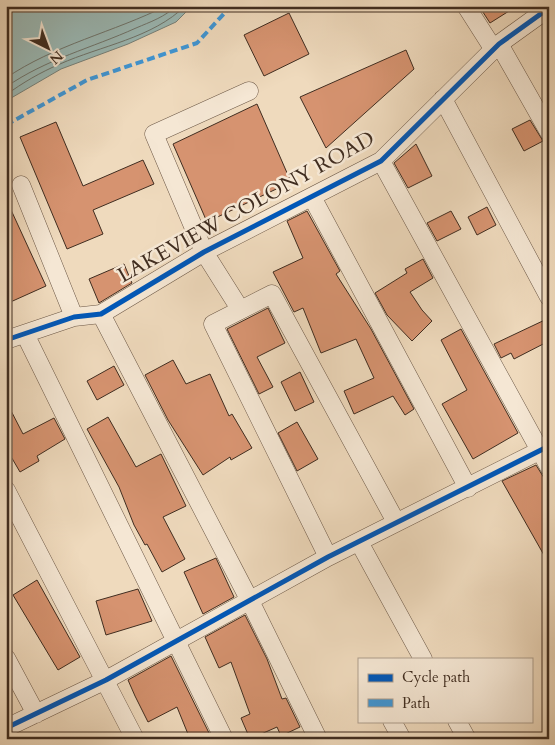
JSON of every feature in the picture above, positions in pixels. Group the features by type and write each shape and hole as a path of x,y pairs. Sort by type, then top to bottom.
{"street":[{"path":"466,6 496,47 549,132"},
{"name":"LAKEVIEW COLONY ROAD","path":"6,340 74,316 101,314 204,252 382,161 496,47 549,8"},
{"path":"240,309 204,252 154,134 249,91"},
{"path":"442,99 549,297"},
{"path":"382,161 544,448 549,467"},
{"path":"21,185 74,316"},
{"path":"312,197 468,488"},
{"path":"328,557 213,324 240,309 272,294 396,522"},
{"path":"101,314 249,599 318,739"},
{"path":"25,334 174,642 224,739"},
{"path":"6,728 106,680 249,599 328,557 544,448"},
{"path":"6,490 135,739"},
{"path":"359,542 422,658"},
{"path":"6,658 36,714"},
{"path":"393,722 402,739"},
{"path":"458,722 467,739"}],"water":[{"path":"6,6 192,6 176,22 128,44 61,69 6,101"}],"building":[{"path":"479,6 517,6 490,23"},
{"path":"289,13 309,54 264,76 244,35"},
{"path":"406,50 414,69 326,148 300,97"},
{"path":"257,104 291,182 207,222 173,144"},
{"path":"530,120 543,141 524,151 512,129"},
{"path":"56,122 83,186 143,160 154,184 93,210 103,234 67,249 20,137"},
{"path":"416,144 432,176 408,188 394,163"},
{"path":"6,199 46,286 6,304"},
{"path":"487,207 496,225 477,235 468,217"},
{"path":"307,211 340,271 336,274 371,329 414,409 405,415 393,396 354,414 344,391 374,378 356,339 321,353 303,308 294,312 273,272 303,258 287,221"},
{"path":"451,211 461,229 437,241 427,223"},
{"path":"423,259 433,278 410,292 432,321 412,341 387,315 375,293 407,273 405,269"},
{"path":"124,264 132,283 99,303 89,279"},
{"path":"268,308 285,343 257,357 273,387 259,394 227,329"},
{"path":"549,318 549,341 514,359 511,353 501,358 494,344"},
{"path":"461,329 518,433 473,459 442,404 467,390 441,340"},
{"path":"173,360 186,384 210,374 229,416 232,414 252,448 231,460 230,457 203,475 168,420 145,375"},
{"path":"114,366 124,385 97,400 87,381"},
{"path":"300,372 314,402 295,411 281,382"},
{"path":"6,401 23,434 54,418 65,439 37,456 39,461 20,472 6,448"},
{"path":"108,417 136,467 161,454 186,506 163,517 185,559 162,572 134,525 119,487 87,429"},
{"path":"297,422 318,459 297,471 278,433"},
{"path":"536,465 549,486 549,564 502,481"},
{"path":"216,558 234,597 203,614 184,572"},
{"path":"37,580 80,657 58,670 13,595"},
{"path":"138,589 152,621 106,635 96,601"},
{"path":"245,615 267,659 282,699 286,698 300,727 281,736 277,727 250,739 241,718 250,714 231,662 219,668 205,637"},
{"path":"171,656 212,739 190,739 177,707 148,722 135,696 128,680"}],"marked path":[{"path":"6,125 87,80 197,43 231,6"}],"cycle path":[{"path":"6,340 74,317 101,314 204,252 381,161 499,44 549,8"},
{"path":"6,728 106,680 328,557 549,446"}]}
